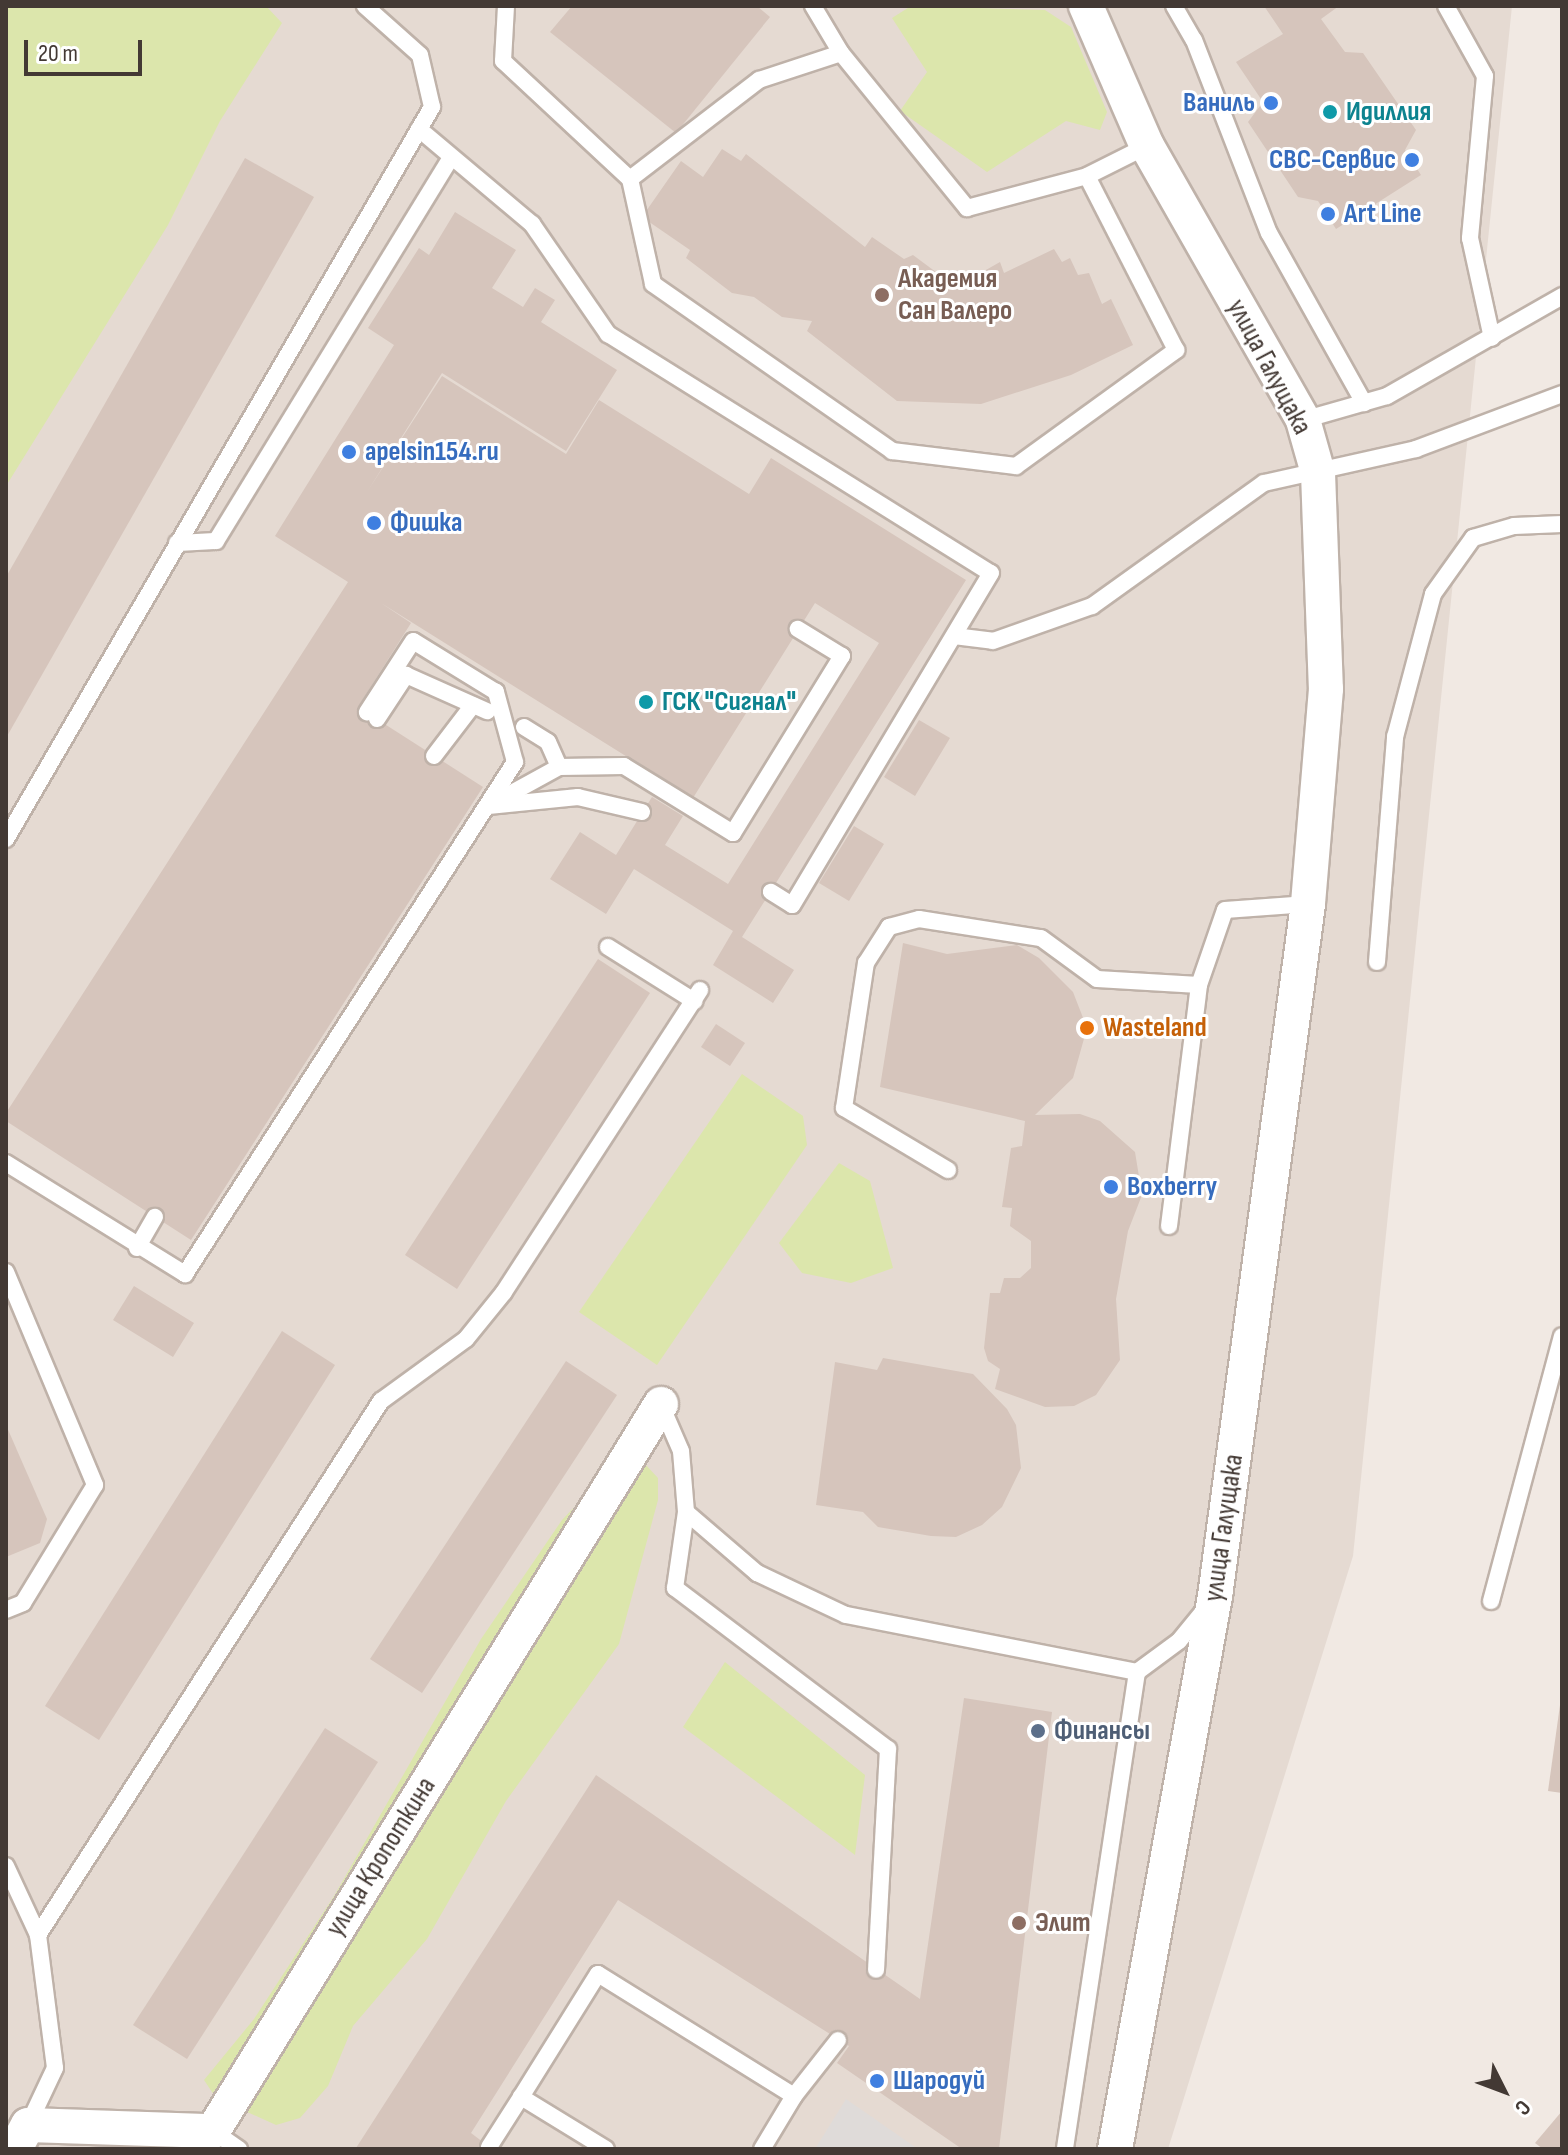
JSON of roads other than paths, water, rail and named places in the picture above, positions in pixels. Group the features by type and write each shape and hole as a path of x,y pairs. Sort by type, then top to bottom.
{"street":[{"name":"улица Галущака","path":"1086,6 1147,146 1303,420 1318,473 1326,689 1308,904 1215,1596 1115,2149"},
{"name":"улица Кропоткина","path":"22,2137 226,2140 661,1404"}],"lane":[{"path":"6,839 432,107 420,55 365,6"},
{"path":"506,6 503,61 630,179 653,284 892,451 1016,466 1176,350 1087,176"},
{"path":"813,6 841,53 967,208 1087,176 1147,146"},
{"path":"1174,6 1194,40 1269,233 1364,403"},
{"path":"1446,6 1485,76 1470,238 1492,338"},
{"path":"630,179 759,80 841,53"},
{"path":"419,129 532,224 608,334 991,573 792,905 771,892"},
{"path":"177,543 216,541 451,157"},
{"path":"1303,420 1364,403 1492,338 1562,296"},
{"path":"954,636 993,641 1092,606 1264,483 1416,449 1562,394"},
{"path":"1377,962 1395,737 1433,594 1473,538 1514,526 1562,524"},
{"path":"488,806 559,767 624,766 733,833 842,656 798,629"},
{"path":"6,1163 137,1248 185,1274 515,762 496,692 413,641 372,715 406,675 480,708 434,756"},
{"path":"524,727 548,742 559,767"},
{"path":"488,806 578,797 642,812"},
{"path":"1169,1226 1199,985 1225,910 1308,904"},
{"path":"948,1170 844,1108 866,963 889,927 919,919 1041,938 1097,979 1199,985"},
{"path":"38,1935 381,1401 466,1339 504,1292 697,996 608,947"},
{"path":"137,1248 155,1217"},
{"path":"6,1272 95,1485 23,1603 6,1610"},
{"path":"1491,1601 1562,1336"},
{"path":"661,1404 681,1451 686,1512 675,1588 888,1749 876,1970"},
{"path":"686,1512 757,1573 846,1615 1137,1672"},
{"path":"1065,2149 1137,1672 1179,1641 1215,1596"},
{"path":"6,1866 38,1935 55,2068 22,2137"},
{"path":"489,2147 598,1974 794,2096"},
{"path":"762,2149 794,2096 838,2040"},
{"path":"521,2097 606,2149"}],"place":[{"name":"Ваниль","path":"1271,103"},
{"name":"Идиллия","path":"1330,112"},
{"name":"СВС-Сервис","path":"1412,160"},
{"name":"Art Line","path":"1328,214"},
{"name":"Академия Сан Валеро","path":"882,295"},
{"name":"apelsin154.ru","path":"349,452"},
{"name":"Фишка","path":"374,523"},
{"name":"ГСК \"Сигнал\"","path":"646,702"},
{"name":"Wasteland","path":"1087,1028"},
{"name":"Boxberry","path":"1111,1187"},
{"name":"Финансы","path":"1038,1731"},
{"name":"Элит","path":"1019,1923"},
{"name":"Шародуй","path":"877,2081"}]}
